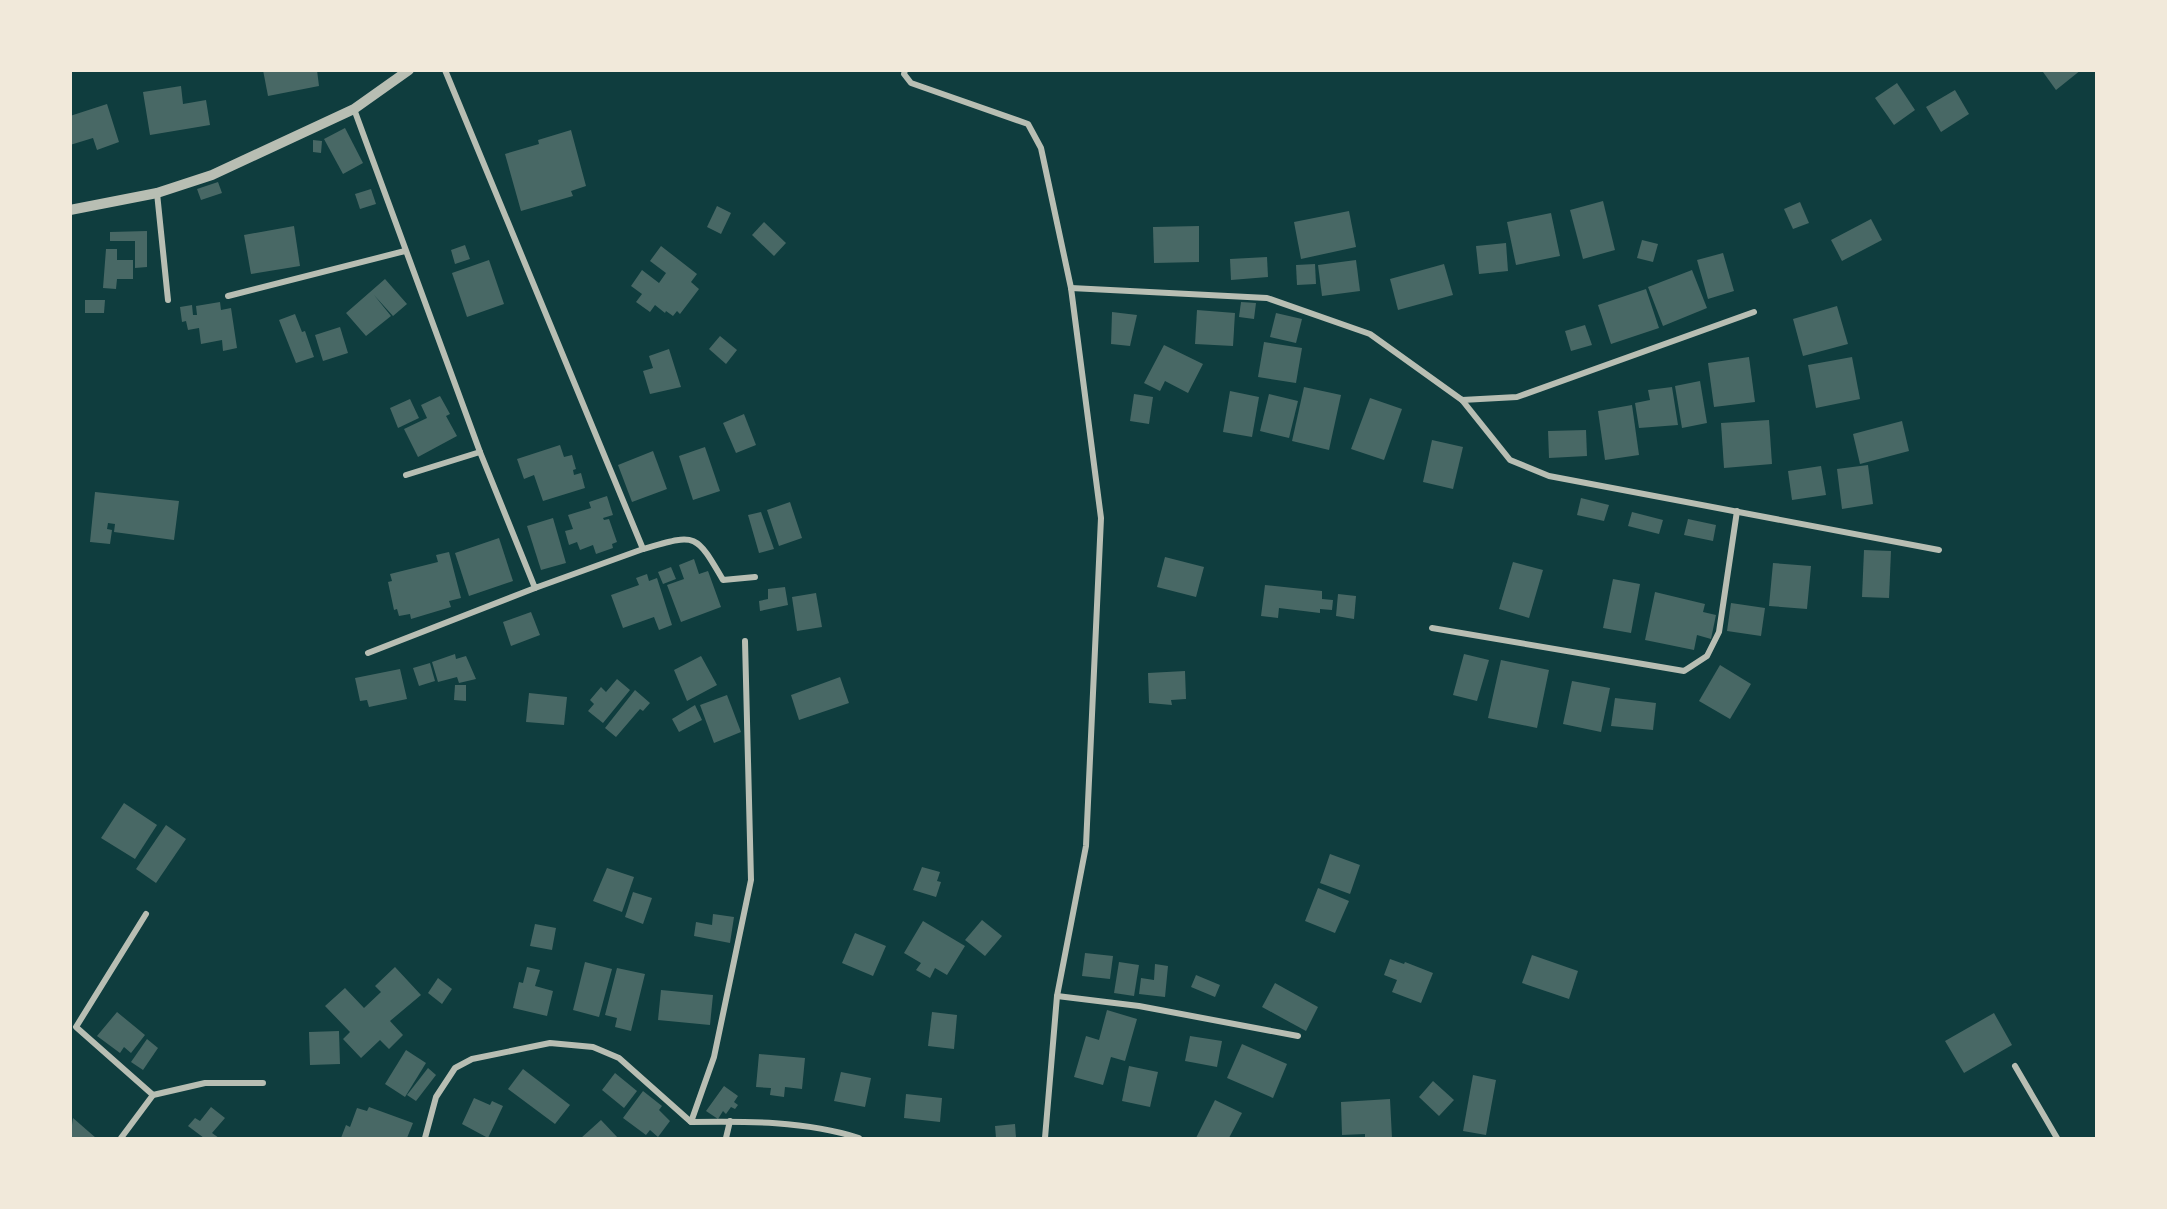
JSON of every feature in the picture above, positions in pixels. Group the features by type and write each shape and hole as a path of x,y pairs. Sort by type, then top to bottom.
{"street":[{"path":"70,210 157,193 212,175 354,109 409,70"},
{"path":"445,70 643,549"},
{"path":"905,70 904,74 911,83 1028,124 1041,147 1071,288 1101,518 1086,846 1057,996 1045,1138"},
{"path":"354,109 480,452 535,588"},
{"path":"157,193 168,300"},
{"path":"228,296 405,251"},
{"path":"1071,288 1267,297 1370,334 1462,400 1510,460 1549,476 1939,550"},
{"path":"1462,400 1517,397 1754,312"},
{"path":"406,475 480,452"},
{"path":"1432,628 1684,671 1707,656 1719,632 1737,511"},
{"path":"368,653 535,588 643,549 684,537 702,544 723,580 755,577"},
{"path":"691,1122 714,1057 751,880 745,641"},
{"path":"146,914 76,1027 153,1095"},
{"path":"1057,996 1139,1006 1298,1036"},
{"path":"425,1138 436,1097 455,1068 472,1059 550,1043 593,1047 619,1058 691,1122 829,1128 859,1138"},
{"path":"2015,1066 2057,1138"},
{"path":"121,1138 153,1095 205,1083 263,1083"},
{"path":"726,1138 730,1122"}],"building":[{"path":"263,70 317,70 319,86 268,96"},
{"path":"2045,70 2081,70 2056,90 2043,72"},
{"path":"1897,83 1915,110 1894,125 1875,98"},
{"path":"181,86 183,104 206,100 210,125 150,135 143,92"},
{"path":"1955,90 1969,114 1941,132 1926,107"},
{"path":"107,104 119,142 97,150 93,138 70,145 70,116"},
{"path":"345,128 363,163 343,174 324,139"},
{"path":"571,130 586,186 571,191 573,196 521,211 505,154 539,144 538,140"},
{"path":"313,140 322,141 321,153 313,152"},
{"path":"218,182 222,193 201,200 197,189"},
{"path":"371,189 376,204 360,209 355,194"},
{"path":"1603,201 1615,250 1583,259 1570,210"},
{"path":"1800,202 1809,223 1793,229 1784,209"},
{"path":"717,206 731,213 721,234 707,227"},
{"path":"1349,211 1356,247 1301,259 1294,222"},
{"path":"1551,213 1560,256 1516,265 1507,222"},
{"path":"1871,219 1882,240 1842,261 1831,240"},
{"path":"764,222 786,243 774,256 752,235"},
{"path":"294,226 300,266 251,274 244,235"},
{"path":"1199,226 1199,262 1154,263 1153,227"},
{"path":"147,231 147,267 135,268 135,241 110,241 110,232"},
{"path":"1642,240 1658,244 1653,262 1637,258"},
{"path":"1506,243 1508,271 1479,274 1476,246"},
{"path":"465,245 470,259 455,264 451,250"},
{"path":"661,246 697,274 691,282 699,289 680,314 677,311 673,316 655,305 650,312 636,302 642,294 631,286 642,270 659,283 666,273 650,261"},
{"path":"106,249 117,249 117,260 133,260 133,279 117,279 116,289 103,288"},
{"path":"1723,253 1734,291 1708,299 1697,260"},
{"path":"1267,257 1268,277 1231,280 1230,259"},
{"path":"489,260 504,304 467,317 452,273"},
{"path":"1356,260 1360,291 1322,296 1318,265"},
{"path":"1315,264 1316,284 1297,285 1296,265"},
{"path":"1444,264 1453,295 1398,310 1390,279"},
{"path":"1692,270 1707,308 1663,326 1648,287"},
{"path":"385,279 407,304 393,316 374,295 391,316 366,336 346,313"},
{"path":"1646,289 1659,328 1611,344 1598,305"},
{"path":"85,300 105,300 104,313 85,313"},
{"path":"220,302 221,310 231,308 237,348 223,351 222,340 201,344 199,328 188,330 186,321 182,322 180,307 192,305 193,315 197,315 196,306"},
{"path":"1241,302 1256,303 1254,319 1239,317"},
{"path":"1837,306 1848,344 1803,356 1793,319"},
{"path":"1197,310 1235,313 1233,346 1195,344"},
{"path":"1112,312 1137,315 1130,346 1111,344"},
{"path":"1276,313 1302,319 1296,343 1270,337"},
{"path":"295,314 302,332 305,331 314,357 296,363 279,320"},
{"path":"1585,325 1592,345 1571,351 1565,331"},
{"path":"340,327 348,353 323,361 315,335"},
{"path":"720,336 737,350 726,364 709,349"},
{"path":"1264,342 1302,348 1296,383 1258,377"},
{"path":"1164,345 1203,364 1188,393 1165,381 1160,391 1144,383"},
{"path":"669,349 681,387 650,394 643,371 653,368 649,356"},
{"path":"1749,357 1755,402 1714,407 1708,363"},
{"path":"1852,357 1860,399 1816,408 1808,365"},
{"path":"1700,381 1707,423 1682,428 1675,386"},
{"path":"1304,387 1341,395 1329,450 1292,441"},
{"path":"1672,387 1678,425 1639,428 1635,403 1650,400 1648,390"},
{"path":"1230,391 1259,397 1252,437 1223,432"},
{"path":"1134,394 1153,397 1149,424 1130,421"},
{"path":"1269,394 1298,401 1289,438 1260,431"},
{"path":"440,396 450,414 446,416 457,436 418,457 404,429 427,418 421,405"},
{"path":"1370,398 1402,409 1384,460 1351,449"},
{"path":"410,399 419,418 398,428 390,408"},
{"path":"1632,405 1639,455 1605,460 1598,411"},
{"path":"744,414 756,445 736,453 723,423"},
{"path":"1769,420 1772,464 1724,468 1721,423"},
{"path":"1902,421 1909,451 1860,464 1853,434"},
{"path":"1586,430 1587,456 1549,458 1548,431"},
{"path":"1432,440 1463,447 1453,489 1423,482"},
{"path":"560,445 564,457 572,455 576,469 573,470 574,475 581,473 585,488 543,501 534,475 524,479 517,459"},
{"path":"705,447 720,491 693,500 679,456"},
{"path":"653,451 667,489 632,502 618,465"},
{"path":"1868,465 1873,504 1842,509 1837,469"},
{"path":"1821,466 1826,495 1792,500 1788,471"},
{"path":"95,492 179,501 174,540 114,532 115,524 108,523 107,529 112,530 110,544 90,542"},
{"path":"607,496 613,515 603,518 604,520 609,519 617,542 612,544 613,548 596,554 593,545 580,550 577,542 569,545 565,531 573,529 568,515 591,508 589,502"},
{"path":"1581,498 1609,505 1604,521 1577,515"},
{"path":"790,502 802,538 779,546 767,510"},
{"path":"761,512 774,549 759,553 748,515"},
{"path":"1632,512 1663,520 1659,534 1628,526"},
{"path":"553,518 566,563 541,570 527,526"},
{"path":"1688,519 1716,525 1713,541 1684,535"},
{"path":"499,538 513,581 469,596 455,553"},
{"path":"1864,550 1891,551 1889,598 1862,597"},
{"path":"449,552 461,598 449,601 451,607 411,619 410,614 399,616 397,609 394,610 388,582 392,581 390,574 438,562 436,555"},
{"path":"1165,557 1204,567 1196,597 1157,587"},
{"path":"694,559 699,574 708,571 721,607 681,622 667,585 684,579 679,565"},
{"path":"1513,562 1543,570 1529,618 1499,609"},
{"path":"1773,563 1811,566 1807,609 1769,606"},
{"path":"671,567 676,579 663,584 658,572"},
{"path":"647,574 649,581 657,578 672,625 659,630 654,617 623,628 611,595 639,585 636,578"},
{"path":"1613,579 1640,584 1631,633 1603,628"},
{"path":"1265,585 1322,591 1322,599 1333,600 1332,610 1320,609 1320,613 1279,608 1278,618 1261,616"},
{"path":"785,587 788,605 760,611 759,601 768,599 768,589"},
{"path":"1655,592 1705,604 1703,612 1716,615 1711,639 1697,635 1694,650 1645,640"},
{"path":"816,593 822,627 797,631 792,597"},
{"path":"1338,594 1356,596 1354,619 1336,616"},
{"path":"1731,603 1765,608 1761,636 1727,631"},
{"path":"531,612 540,635 511,646 503,622"},
{"path":"455,654 456,659 466,656 476,679 459,683 457,677 438,682 432,662"},
{"path":"1464,654 1489,660 1477,701 1453,695"},
{"path":"701,656 717,685 687,701 674,670"},
{"path":"1501,660 1549,670 1537,728 1488,718"},
{"path":"430,663 435,681 419,686 413,668"},
{"path":"1720,665 1751,684 1730,719 1699,701"},
{"path":"400,669 407,699 369,707 367,700 360,701 355,678"},
{"path":"1185,671 1186,699 1171,700 1172,705 1149,703 1148,673"},
{"path":"840,677 849,703 799,720 791,695"},
{"path":"617,679 630,690 603,723 588,711 594,704 590,700 601,687 606,692"},
{"path":"1572,681 1610,688 1601,732 1563,724"},
{"path":"455,685 466,685 466,701 454,700"},
{"path":"635,690 650,703 643,711 640,709 616,737 605,728"},
{"path":"529,693 567,697 564,725 526,722"},
{"path":"727,695 741,732 714,743 700,705"},
{"path":"1615,698 1656,703 1653,730 1611,726"},
{"path":"695,705 702,720 679,732 672,719"},
{"path":"124,803 157,825 135,859 101,838"},
{"path":"166,825 186,839 156,883 136,869"},
{"path":"1330,854 1360,865 1350,894 1320,883"},
{"path":"922,867 940,872 937,881 941,882 936,897 913,890"},
{"path":"607,868 634,877 622,912 593,901"},
{"path":"1318,888 1349,901 1335,933 1305,921"},
{"path":"633,892 652,898 643,924 625,917"},
{"path":"713,914 734,917 730,943 694,936 696,922 712,925"},
{"path":"982,920 1002,936 985,956 965,940"},
{"path":"923,921 965,946 947,975 935,968 930,978 916,970 921,963 904,953"},
{"path":"535,924 556,928 552,950 530,946"},
{"path":"855,933 886,946 873,976 842,963"},
{"path":"1085,953 1113,956 1110,979 1082,976"},
{"path":"1532,955 1578,971 1569,999 1522,983"},
{"path":"1390,959 1433,973 1421,1003 1392,992 1397,980 1384,975"},
{"path":"585,962 612,969 599,1017 573,1010"},
{"path":"1119,962 1139,965 1134,996 1114,993"},
{"path":"1155,964 1168,966 1165,997 1139,994 1141,978 1154,980"},
{"path":"395,967 421,995 390,1021 403,1035 389,1049 380,1040 361,1058 343,1039 350,1032 325,1006 345,988 364,1008 381,992 375,986"},
{"path":"527,967 540,970 535,986 553,991 547,1016 513,1008 519,982 523,983"},
{"path":"617,968 645,974 631,1031 615,1027 617,1018 605,1015"},
{"path":"1196,975 1220,985 1215,997 1191,987"},
{"path":"438,978 452,989 442,1004 428,993"},
{"path":"1275,983 1318,1007 1306,1031 1262,1007"},
{"path":"661,990 713,995 710,1025 658,1020"},
{"path":"1107,1010 1137,1019 1125,1061 1111,1057 1103,1085 1074,1077 1086,1036 1099,1040"},
{"path":"117,1012 145,1035 131,1053 124,1047 120,1053 97,1036"},
{"path":"932,1012 957,1015 954,1049 928,1046"},
{"path":"1994,1013 2012,1045 1964,1073 1945,1041"},
{"path":"339,1031 340,1064 310,1065 309,1032"},
{"path":"1190,1036 1222,1041 1217,1067 1185,1061"},
{"path":"147,1039 158,1048 143,1070 131,1062"},
{"path":"1242,1044 1287,1064 1273,1098 1227,1078"},
{"path":"406,1050 426,1063 405,1097 385,1084"},
{"path":"759,1054 805,1058 802,1089 785,1087 784,1097 770,1095 771,1088 756,1087"},
{"path":"1129,1066 1158,1072 1150,1107 1122,1101"},
{"path":"428,1068 436,1075 416,1101 407,1095"},
{"path":"523,1069 570,1105 555,1124 508,1089"},
{"path":"841,1072 871,1078 865,1107 834,1101"},
{"path":"615,1073 637,1091 624,1108 602,1090"},
{"path":"1473,1075 1496,1080 1486,1135 1463,1131"},
{"path":"1433,1081 1454,1100 1439,1116 1419,1097"},
{"path":"724,1086 738,1096 734,1102 738,1105 735,1109 731,1107 726,1114 723,1111 718,1119 706,1111"},
{"path":"643,1091 662,1106 659,1110 670,1121 658,1137 650,1130 646,1135 623,1118"},
{"path":"906,1094 942,1098 940,1122 904,1118"},
{"path":"474,1098 490,1105 492,1101 503,1106 488,1138 462,1124"},
{"path":"1390,1099 1392,1138 1365,1138 1365,1134 1342,1135 1341,1102"},
{"path":"1215,1100 1242,1113 1229,1138 1196,1138"},
{"path":"211,1107 225,1118 212,1133 219,1138 204,1138 188,1126 195,1118 200,1121"},
{"path":"369,1107 413,1123 407,1138 341,1138 346,1125 350,1127 357,1108 367,1111"},
{"path":"73,1118 96,1138 70,1138"},
{"path":"601,1120 618,1138 581,1138"},
{"path":"1015,1124 1016,1138 996,1138 995,1126"}]}
